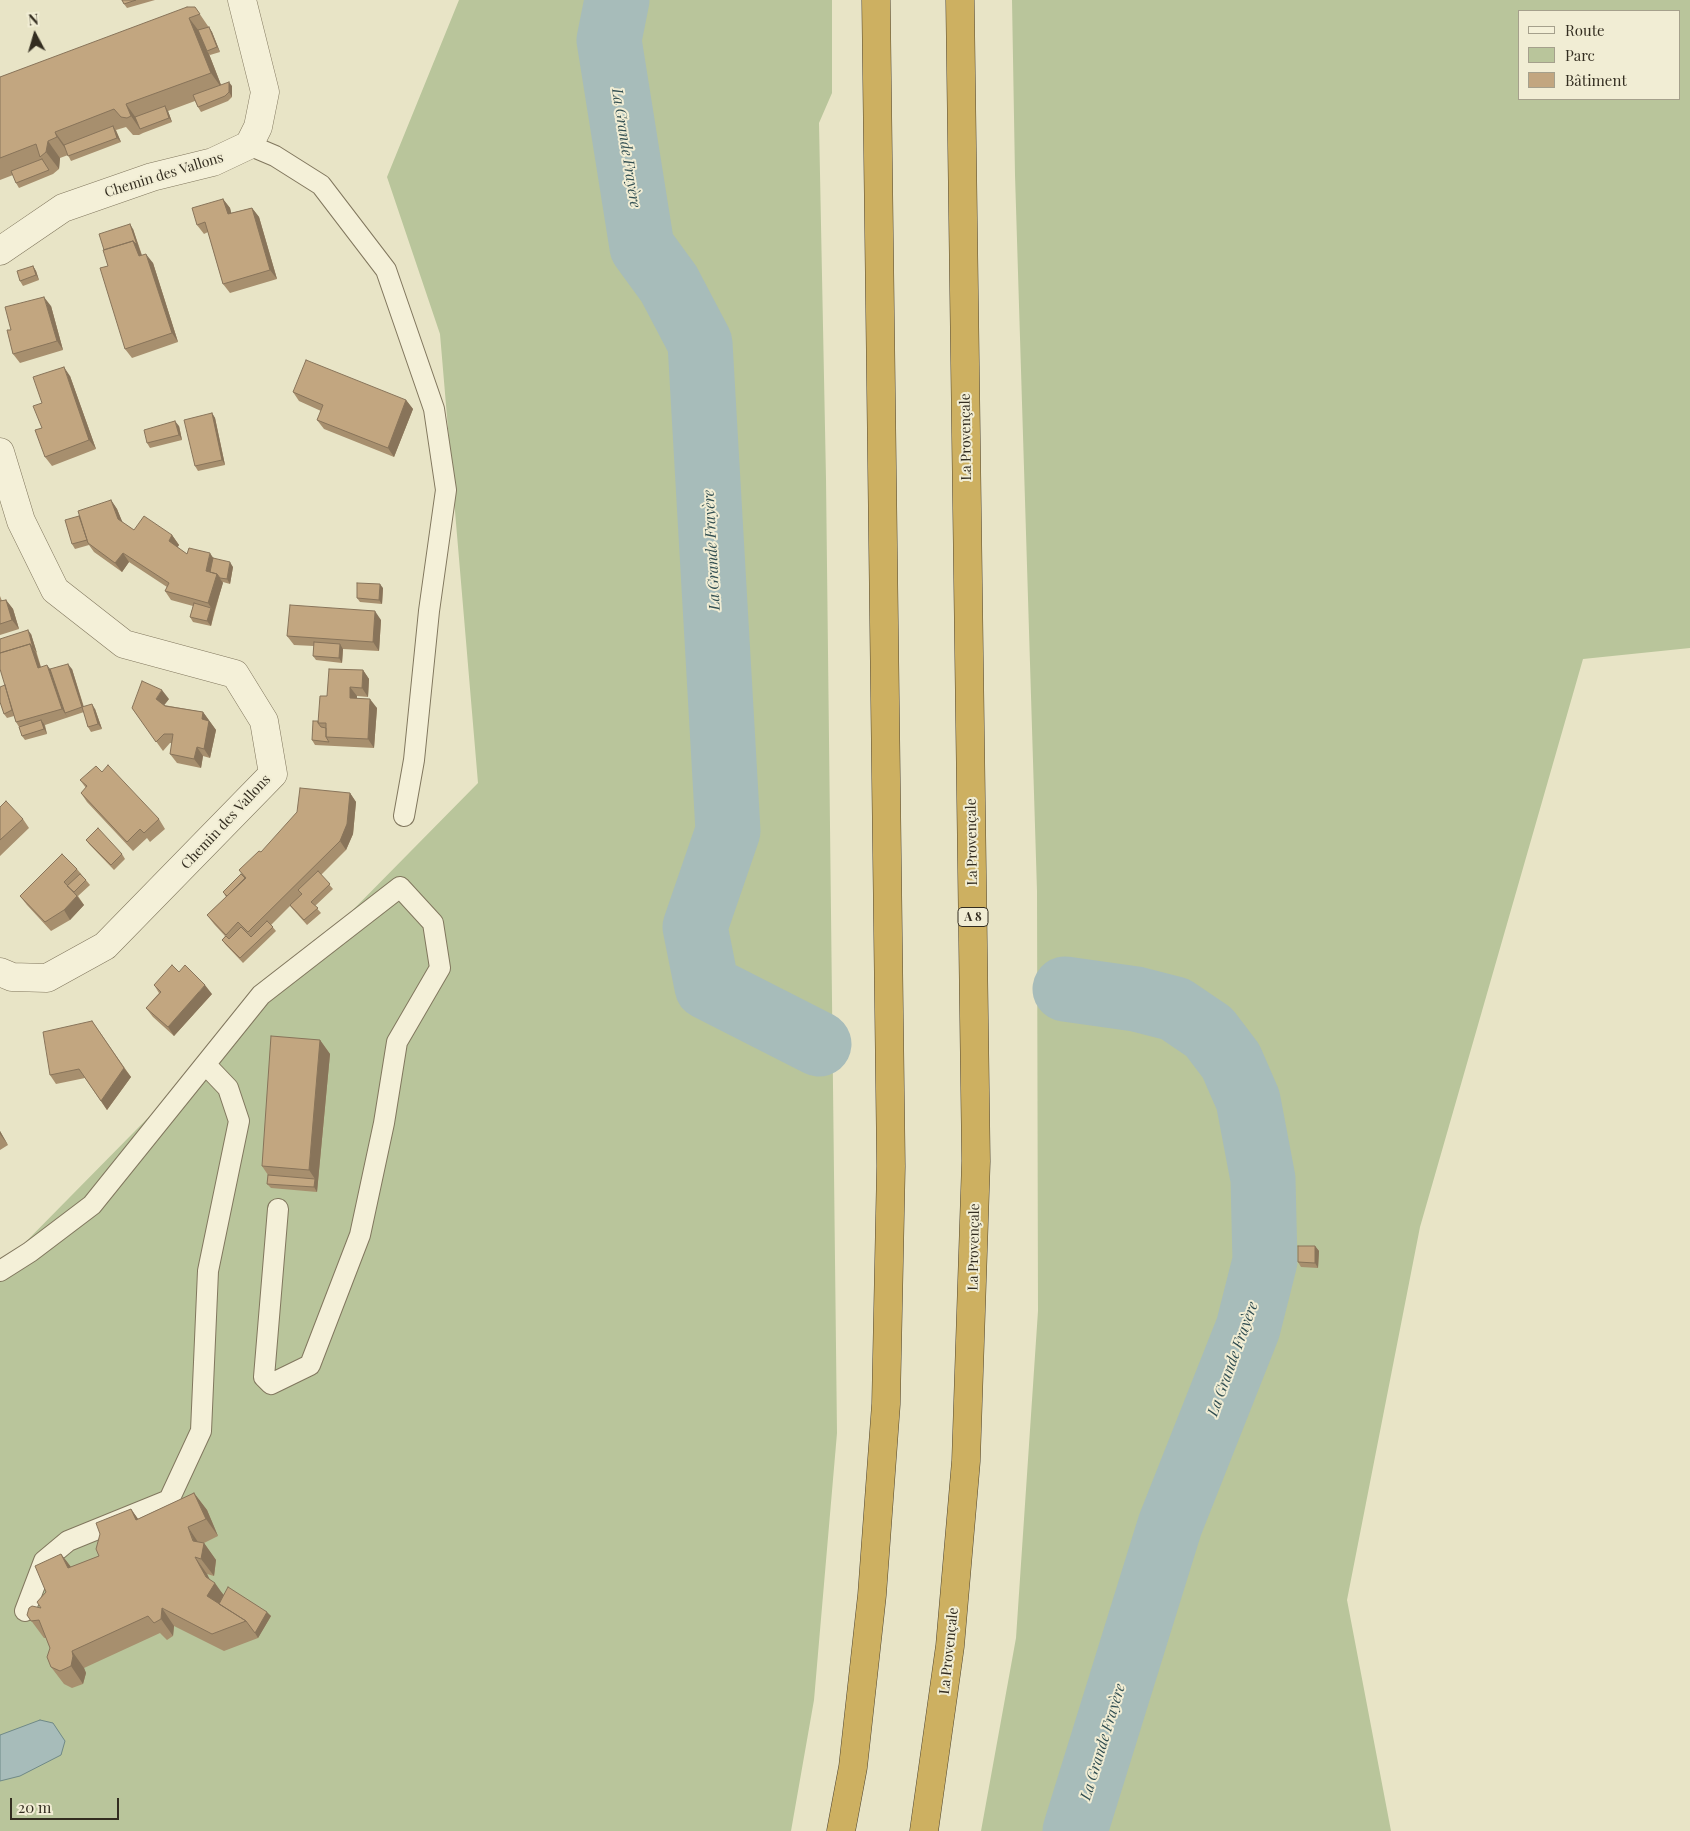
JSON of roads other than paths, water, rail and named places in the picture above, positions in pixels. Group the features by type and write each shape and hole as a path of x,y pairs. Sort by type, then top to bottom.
{"highway":[{"path":"841,1831 853,1767 873,1585 886,1404 891,1166 876,0"},
{"name":"La Provençale","path":"924,1831 950,1646 966,1461 976,1161 960,0"}],"street":[{"path":"242,0 265,92 258,127 249,145"},
{"name":"Chemin des Vallons","path":"0,251 63,208 152,177 213,162 249,145"},
{"name":"Chemin des Vallons","path":"0,452 21,520 54,590 124,644 235,674 264,721 273,774 105,946 47,978 12,977 0,972"}],"lane":[{"path":"249,145 275,156 321,185 386,270 434,409 446,490 429,611 414,760 404,816"},
{"path":"0,1271 30,1252 92,1205 261,995 400,887 433,923 440,968 397,1042 384,1123 360,1235 310,1365 271,1384 264,1377 278,1209"},
{"path":"26,1611 44,1561 68,1541 169,1500 202,1431 208,1271 239,1121 228,1088 206,1065"}],"waterway":[{"name":"La Grande Frayère","path":"617,0 609,40 642,247 669,284 700,343 728,831 695,927 707,987 819,1044"},
{"name":"La Grande Frayère","path":"1065,989 1136,999 1175,1009 1209,1032 1231,1061 1248,1100 1263,1179 1265,1261 1248,1328 1170,1525 1075,1831"}]}
